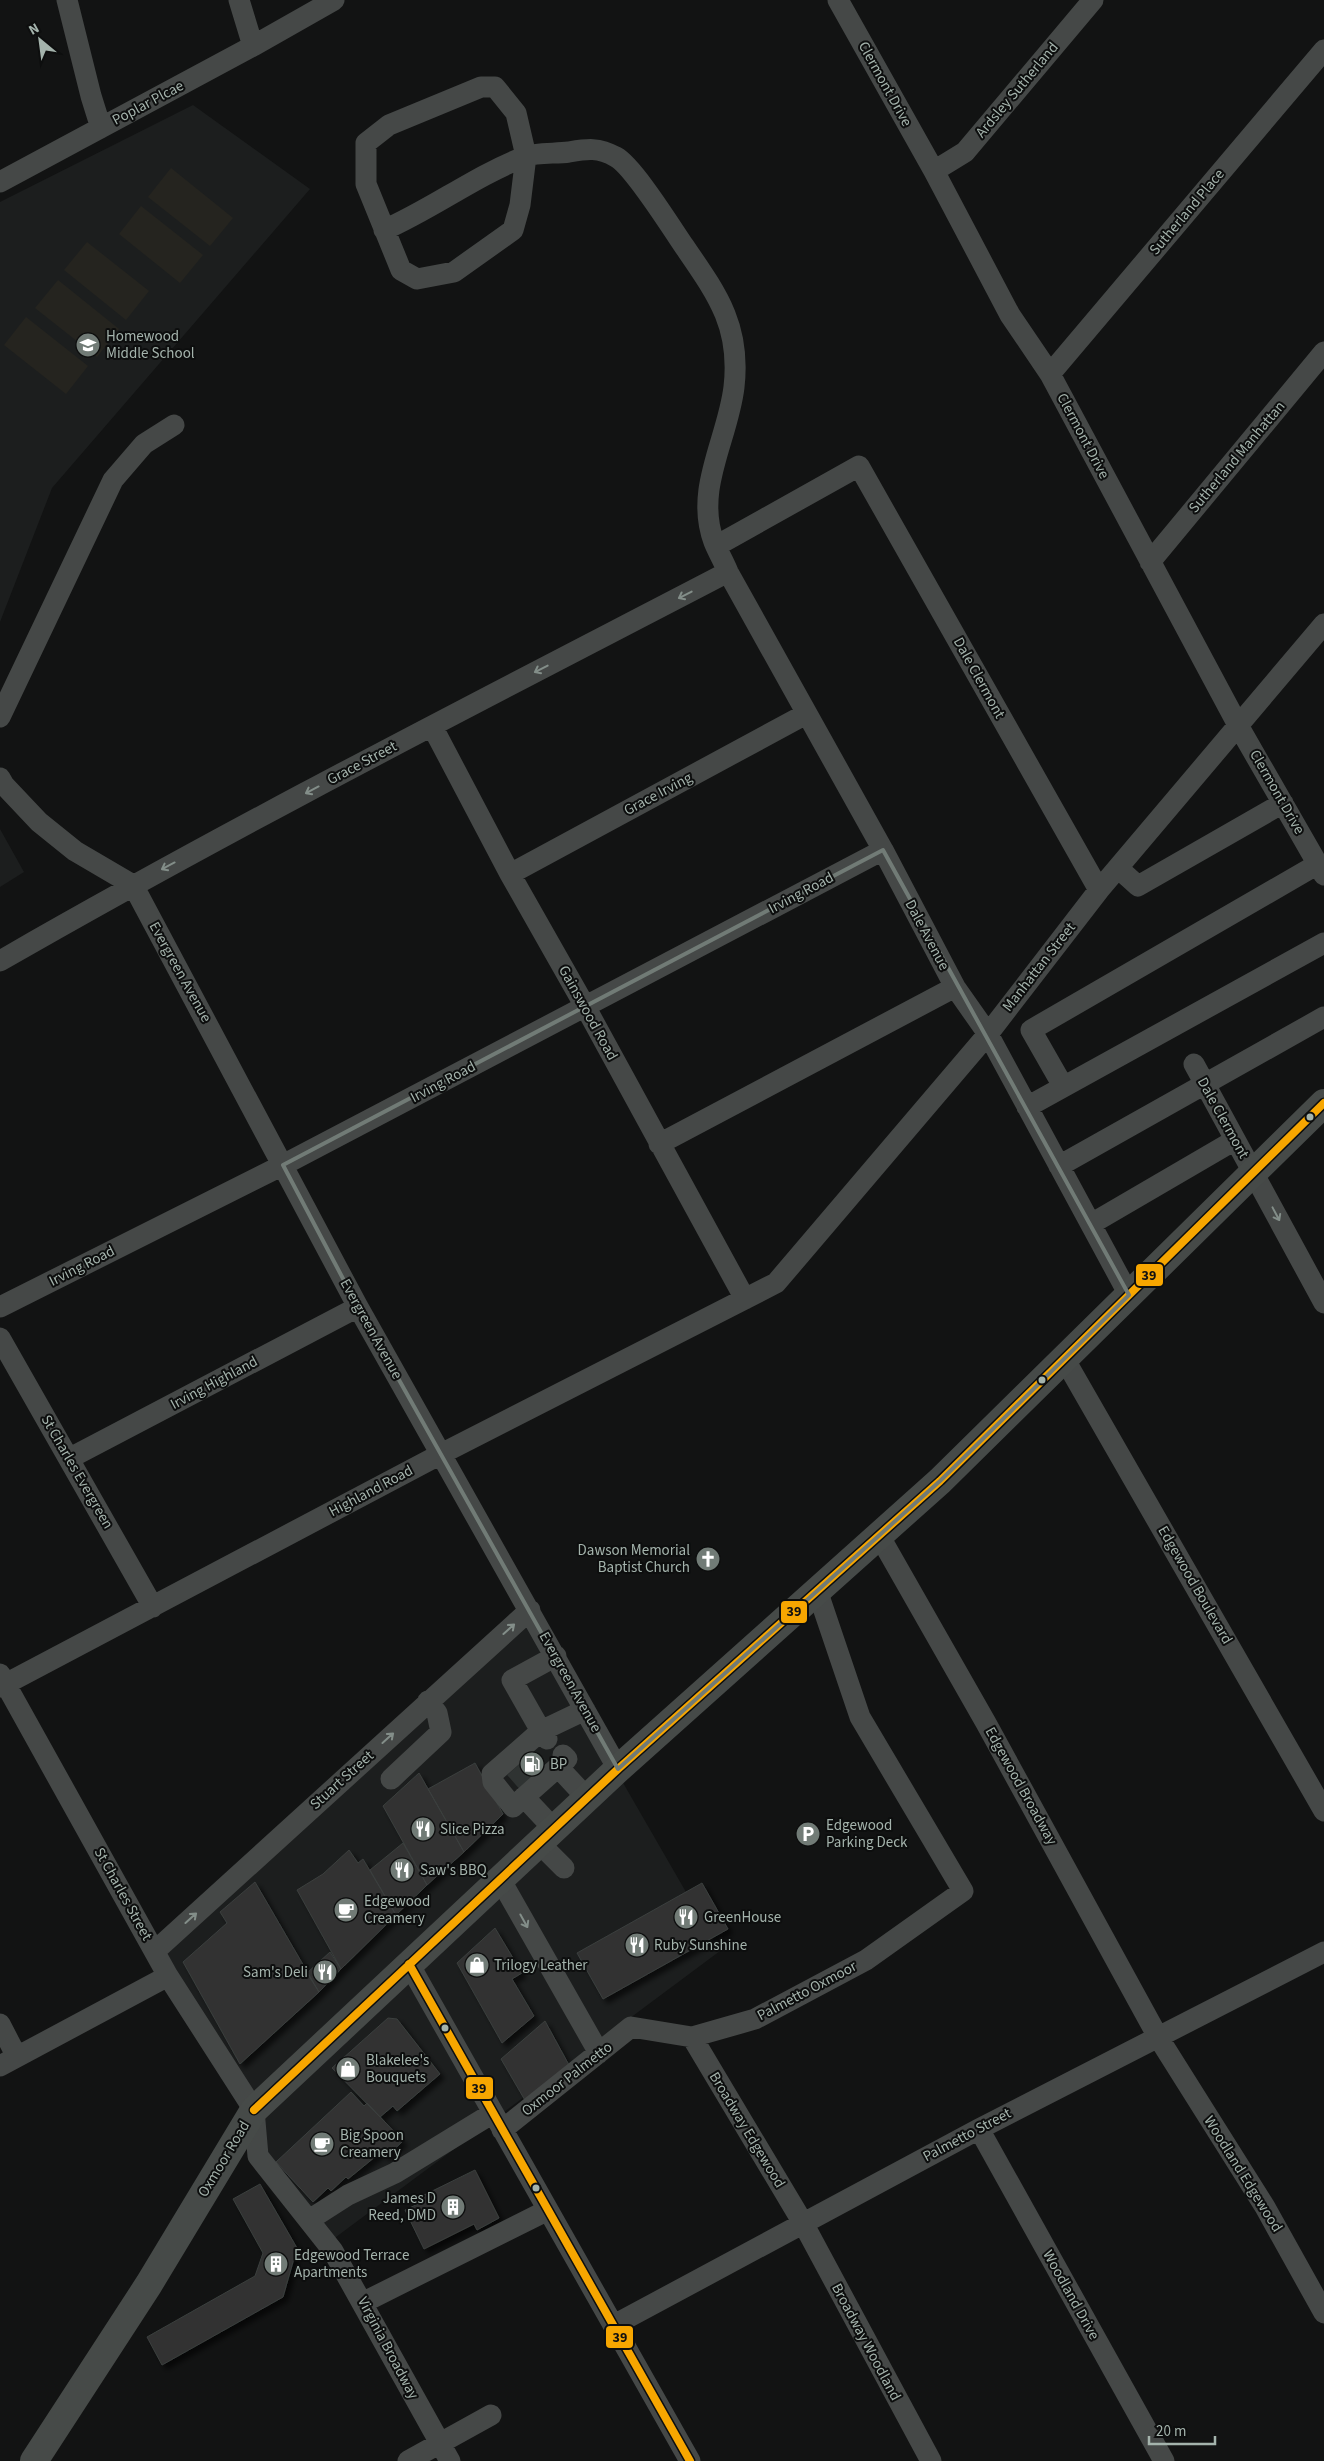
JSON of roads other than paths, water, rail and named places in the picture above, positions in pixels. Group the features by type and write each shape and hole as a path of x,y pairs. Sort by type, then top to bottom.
{"main road":[{"name":"Oxmoor Road","path":"34,2461 149,2284 254,2110 618,1769 880,1537 1065,1360 1324,1103"}],"street":[{"path":"67,0 101,128"},
{"path":"239,0 254,46"},
{"name":"Poplar Plcae","path":"0,182 254,46 334,0"},
{"name":"Clermont Drive","path":"838,0 934,172 1010,315 1050,374 1239,727 1321,870"},
{"name":"Ardsley Sutherland","path":"934,172 965,152 1094,0"},
{"name":"Sutherland Place","path":"1050,374 1324,50"},
{"path":"495,87 516,114 526,156 520,205 513,230 454,272 417,278 401,270 366,184 366,143 389,125 482,88 495,87"},
{"name":"Dale Avenue","path":"526,156 592,148 617,157 639,182 719,297 734,341 734,387 724,437 708,490 708,514 716,546 728,572 806,714 883,850 955,987 988,1034 1129,1295"},
{"path":"384,230 417,215 526,156"},
{"name":"Sutherland Manhattan","path":"1150,562 1324,352"},
{"path":"0,717 113,480 144,444 174,425"},
{"name":"Dale Clermont","path":"716,546 860,466 1099,890"},
{"name":"Grace Street","path":"0,961 132,885 728,572"},
{"name":"Manhattan Street","path":"745,1300 776,1283 988,1034 1099,890 1239,727 1324,624"},
{"name":"Grace Irving","path":"510,874 806,714"},
{"name":"Gainswood Road","path":"432,726 510,874 586,1008 745,1300"},
{"path":"3,787 39,822 75,851 132,885"},
{"path":"1118,868 1138,886 1283,803"},
{"name":"Irving Road","path":"0,1307 284,1166 883,850"},
{"path":"1063,1086 1030,1030 1321,870"},
{"name":"Evergreen Avenue","path":"132,885 358,1307 618,1769"},
{"path":"1027,1107 1324,943"},
{"path":"659,1144 955,987"},
{"path":"1059,1166 1324,1018"},
{"name":"Dale Clermont","path":"1194,1064 1324,1303"},
{"path":"1091,1224 1235,1140"},
{"name":"Highland Road","path":"2,1682 153,1607 440,1454 745,1300"},
{"name":"Irving Highland","path":"70,1458 358,1307"},
{"name":"St Charles Evergreen","path":"0,1338 70,1458 153,1607"},
{"name":"Edgewood Boulevard","path":"1065,1360 1324,1811"},
{"name":"Edgewood Broadway","path":"880,1537 986,1723 1158,2037"},
{"name":"Palmetto Oxmoor","path":"631,2027 692,2037 755,2019 857,1965 963,1891 860,1716 818,1593"},
{"name":"Stuart Street","path":"155,1951 530,1610"},
{"path":"544,1735 512,1680 556,1656"},
{"name":"St Charles Street","path":"2,1682 168,1976 254,2110"},
{"path":"391,1779 441,1732 437,1713 428,1701"},
{"path":"585,1710 544,1735 511,1764 492,1774 492,1782 514,1807 560,1761 587,1798"},
{"path":"530,1790 546,1836 564,1868"},
{"path":"500,1879 599,2053"},
{"name":"Palmetto Street","path":"614,2325 979,2129 1324,1952"},
{"path":"409,1964 690,2461"},
{"path":"0,2024 8,2061 168,1976"},
{"name":"Oxmoor Palmetto","path":"309,2220 348,2195 498,2121 599,2053 631,2027"},
{"name":"Broadway Edgewood","path":"692,2037 803,2223"},
{"name":"Woodland Edgewood","path":"1158,2037 1265,2207 1324,2314"},
{"name":"Virginia Broadway","path":"254,2110 258,2156 334,2250 445,2453"},
{"name":"Woodland Drive","path":"979,2129 1164,2461"},
{"path":"364,2302 548,2210"},
{"name":"Broadway Woodland","path":"803,2223 931,2461"},
{"path":"408,2461 445,2453 492,2415"}],"tunnel":[{"path":"515,1768 530,1785"}],"place":[{"name":"Homewood Middle School","path":"88,345"},
{"name":"Dawson Memorial Baptist Church","path":"708,1559"},
{"name":"BP","path":"532,1764"},
{"name":"Slice Pizza","path":"423,1829"},
{"name":"Edgewood Parking Deck","path":"808,1834"},
{"name":"Saw's BBQ","path":"402,1870"},
{"name":"Edgewood Creamery","path":"346,1910"},
{"name":"GreenHouse","path":"686,1917"},
{"name":"Ruby Sunshine","path":"637,1945"},
{"name":"Trilogy Leather","path":"477,1965"},
{"name":"Sam's Deli","path":"325,1972"},
{"name":"Blakelee's Bouquets","path":"348,2069"},
{"name":"Big Spoon Creamery","path":"322,2144"},
{"name":"James D Reed, DMD","path":"453,2207"},
{"name":"Edgewood Terrace Apartments","path":"276,2264"}]}
